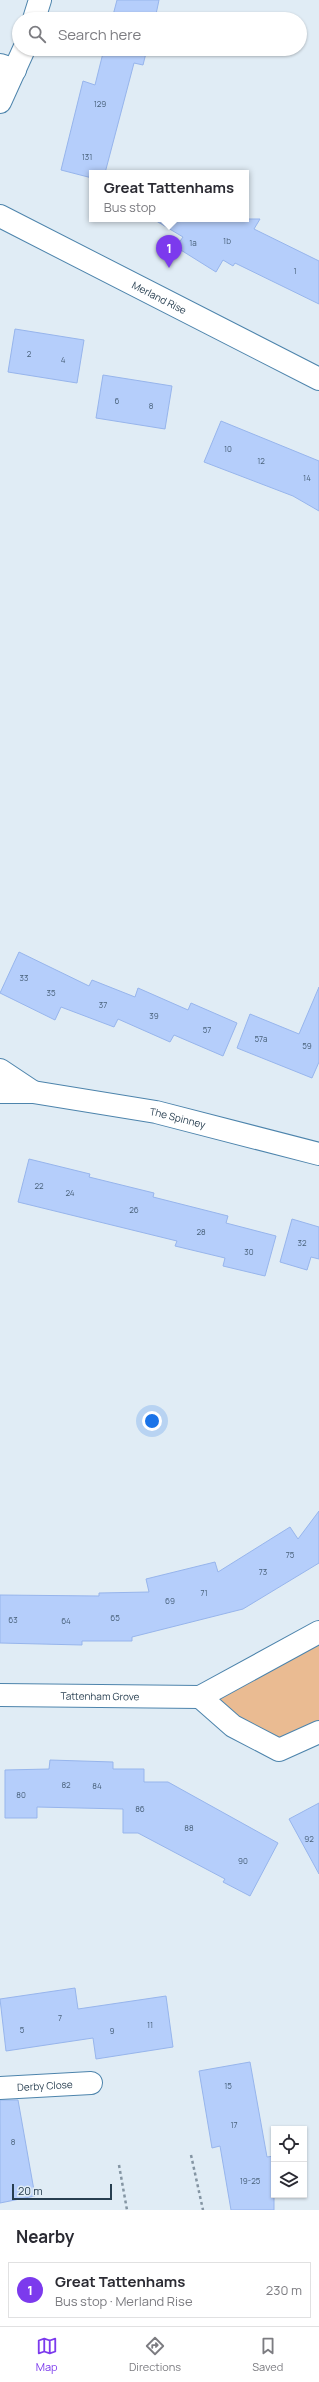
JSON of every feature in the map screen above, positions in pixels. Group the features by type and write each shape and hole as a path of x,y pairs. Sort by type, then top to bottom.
{"street":[{"path":"36,12 40,0"},
{"path":"0,102 7,67 17,56"},
{"name":"Merland Rise","path":"0,216 319,379"},
{"name":"The Spinney","path":"0,1070 33,1092"},
{"name":"The Spinney","path":"0,1092 33,1092 156,1112 319,1154"},
{"name":"Tattenham Grove","path":"0,1695 200,1697 319,1632"},
{"path":"200,1697 233,1726 279,1750 319,1732"},
{"name":"Derby Close","path":"0,2088 91,2083"}],"path":[{"path":"191,2155 203,2210"},
{"path":"119,2165 127,2210"}],"shaded area":[{"path":"319,1632 319,1732 279,1750 200,1697"}],"building":[{"path":"117,0 159,0 156,12 114,12"},
{"path":"102,56 145,56 143,65 134,63 106,170 89,170 89,177 61,170 83,81 95,85"},
{"path":"249,219 260,219 254,229 319,261 319,304 235,263 233,266 223,260 216,272 176,247 183,237 158,222 249,222"},
{"path":"15,329 84,340 77,383 8,372"},
{"path":"103,375 172,386 165,429 96,418"},
{"path":"221,421 319,461 319,511 293,496 204,462"},
{"path":"19,952 89,986 92,980 135,997 138,988 188,1010 191,1003 237,1023 223,1056 174,1035 170,1042 118,1019 114,1027 61,1007 55,1020 0,993"},
{"path":"319,987 319,1062 312,1078 237,1048 250,1014 299,1034"},
{"path":"29,1159 90,1174 89,1177 154,1193 153,1197 228,1216 226,1223 276,1236 265,1276 223,1266 225,1258 175,1246 177,1241 18,1202"},
{"path":"292,1219 319,1227 319,1259 311,1257 307,1270 280,1262"},
{"path":"319,1511 319,1563 243,1609 132,1637 132,1641 82,1641 82,1645 0,1643 0,1595 99,1596 99,1593 149,1592 146,1579 215,1562 218,1572 290,1527 298,1539"},
{"path":"50,1760 113,1762 113,1769 144,1769 144,1782 168,1782 278,1843 250,1896 223,1882 225,1879 138,1833 123,1833 123,1809 37,1807 37,1818 5,1818 5,1770 49,1769"},
{"path":"319,1803 319,1874 289,1819"},
{"path":"75,1988 78,2009 166,1996 173,2047 96,2059 93,2038 6,2051 0,1999"},
{"path":"250,2062 267,2157 271,2156 271,2198 274,2198 274,2210 231,2210 220,2146 212,2148 199,2071"},
{"path":"0,2100 18,2100 35,2196 0,2203"}],"place":[{"name":"Great Tattenhams","path":"169,268"}]}
